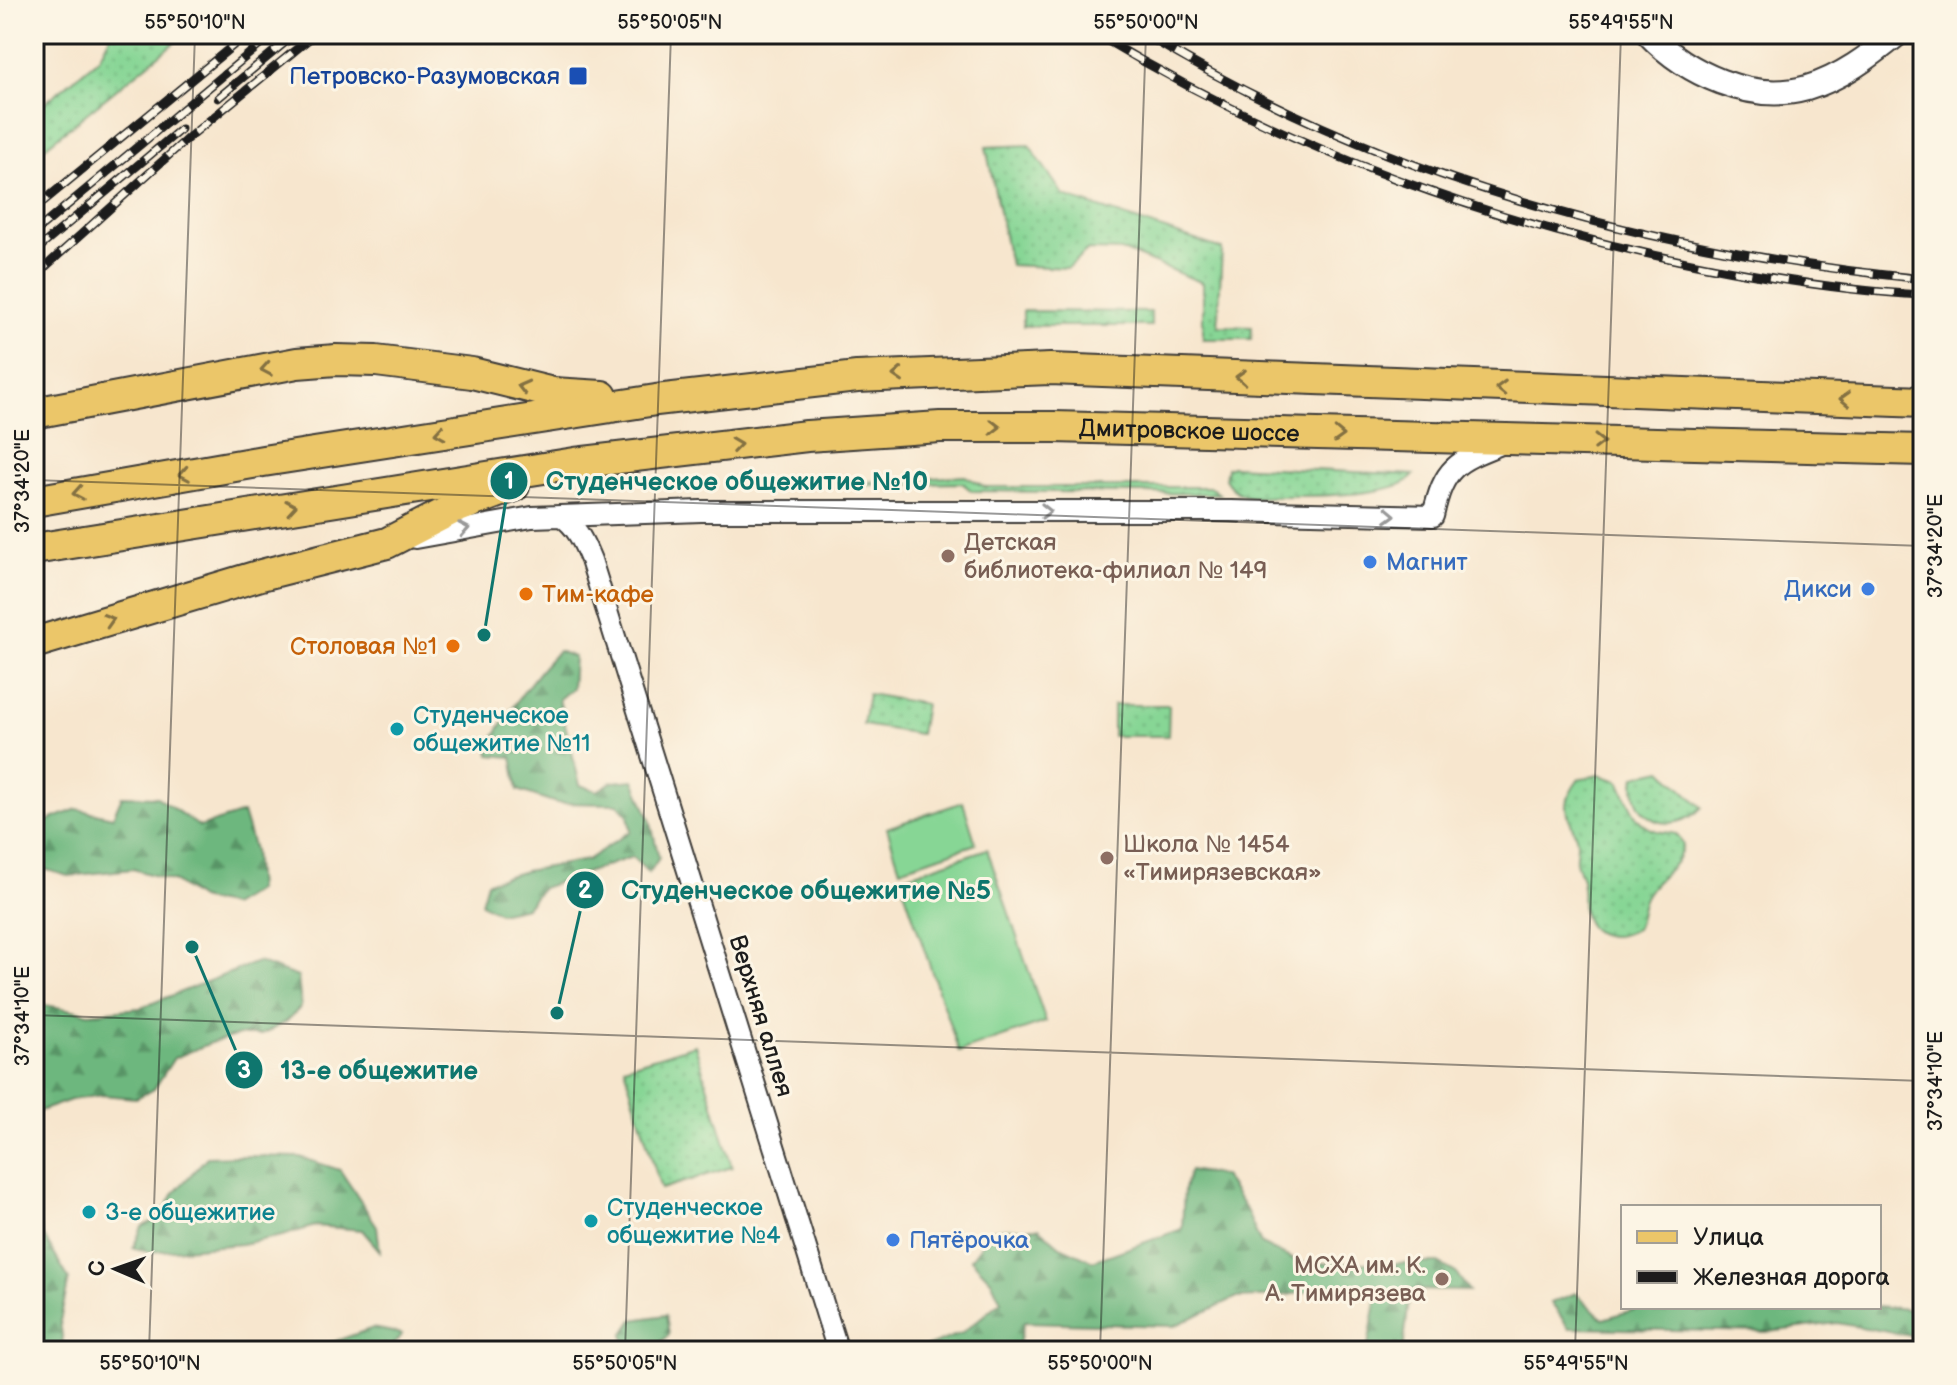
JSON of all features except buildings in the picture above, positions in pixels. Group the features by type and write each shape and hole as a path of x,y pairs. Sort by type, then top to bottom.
{"main road":[{"path":"34,413 297,363 336,360 376,361 472,373 553,393 656,400"},
{"path":"34,501 656,400 857,377 1050,369 1923,402"},
{"name":"Дмитровское шоссе","path":"34,549 575,463 807,436 940,427 1054,427 1923,450"},
{"path":"34,643 261,575 387,543 453,509 575,463"}],"street":[{"path":"1649,34 1689,67 1720,82 1772,91 1806,88 1835,76 1860,63 1897,34"},
{"path":"387,543 532,517 701,511 1231,511 1433,516 1440,487 1448,473 1468,457 1511,440"},
{"path":"591,560 591,539 604,514"},
{"name":"Верхняя аллея","path":"561,516 576,530 591,560 838,1351"}],"green space":[{"path":"111,34 185,34 34,156 34,112 99,58"},
{"path":"1029,145 1064,196 1222,249 1218,326 1252,327 1251,339 1203,339 1203,283 1125,251 1088,250 1068,268 1010,265 986,147"},
{"path":"1023,311 1151,312 1151,326 1023,326"},
{"path":"1227,468 1414,475 1391,488 1373,491 1257,498 1243,495 1225,479"},
{"path":"965,476 985,487 1210,487 1219,494 972,491 962,483 865,485 866,482"},
{"path":"558,651 574,657 572,688 559,699 580,785 597,791 612,782 634,780 650,819 659,858 649,873 632,857 542,888 526,907 499,913 481,903 487,882 525,871 587,860 631,831 628,815 618,804 556,803 518,790 512,757 490,755 489,745 513,708"},
{"path":"868,694 925,704 920,734 863,725"},
{"path":"1113,705 1169,705 1168,736 1113,736"},
{"path":"1662,770 1702,807 1690,817 1666,823 1645,814 1638,804 1635,776"},
{"path":"1600,775 1619,781 1642,823 1657,831 1676,834 1683,843 1673,866 1645,897 1636,929 1611,936 1596,932 1586,920 1582,906 1582,879 1576,861 1577,839 1567,807 1579,779"},
{"path":"122,796 157,797 200,827 243,813 254,850 257,890 231,906 199,899 175,882 133,869 68,876 40,868 35,846 39,824 77,809 113,817"},
{"path":"963,802 976,844 900,869 887,828"},
{"path":"987,849 1046,1022 959,1052 900,878"},
{"path":"257,962 298,977 301,1007 286,1022 261,1035 239,1035 174,1058 154,1089 136,1098 102,1095 71,1100 34,1113 34,1008 45,1005 89,1013 140,1008"},
{"path":"695,1045 732,1167 661,1189 624,1067"},
{"path":"207,1157 300,1157 340,1170 377,1226 380,1251 362,1230 315,1226 241,1244 149,1252 133,1248 142,1227 160,1218 174,1193"},
{"path":"1190,1170 1223,1176 1245,1208 1261,1244 1300,1263 1438,1263 1456,1273 1469,1291 1410,1290 1403,1351 1367,1351 1379,1286 1346,1286 1280,1296 1235,1298 1174,1326 1024,1322 1017,1351 916,1351 962,1333 1001,1301 991,1280 971,1259 993,1229 1039,1228 1060,1246 1093,1261 1182,1229 1184,1189"},
{"path":"34,1209 43,1235 69,1279 60,1321 64,1351 34,1351"},
{"path":"1576,1293 1603,1319 1636,1309 1734,1309 1785,1313 1802,1309 1881,1309 1881,1306 1923,1311 1923,1338 1837,1323 1769,1332 1569,1328 1551,1303"},
{"path":"666,1315 669,1335 654,1351 629,1351 623,1335 633,1320"},
{"path":"373,1328 402,1334 389,1351 307,1351"}],"railway":[{"path":"34,209 247,34"},
{"path":"34,233 273,34"},
{"path":"218,98 295,34"},
{"path":"34,277 188,138 315,34"},
{"path":"1096,34 1168,75 1315,146 1468,204 1626,249 1706,266 1814,284 1923,295"},
{"path":"1144,34 1234,85 1327,129 1422,168 1520,200 1619,228 1720,250 1821,267 1923,279"},
{"path":"34,252 181,129"}],"place":[{"name":"Петровско-Разумовская","path":"578,76"},
{"name":"Детская библиотека-филиал № 149","path":"948,556"},
{"name":"Магнит","path":"1370,562"},
{"name":"Дикси","path":"1868,589"},
{"name":"Тим-кафе","path":"526,594"},
{"name":"Студенческое общежитие №10","path":"484,635"},
{"name":"Столовая №1","path":"453,646"},
{"name":"Студенческое общежитие №11","path":"397,729"},
{"name":"Школа № 1454 «Тимирязевская»","path":"1107,858"},
{"name":"13-е общежитие","path":"192,947"},
{"name":"Студенческое общежитие №5","path":"557,1013"},
{"name":"3-е общежитие","path":"89,1212"},
{"name":"Студенческое общежитие №4","path":"591,1221"},
{"name":"Пятёрочка","path":"893,1240"},
{"name":"МСХА им. К. А. Тимирязева","path":"1442,1279"}]}
